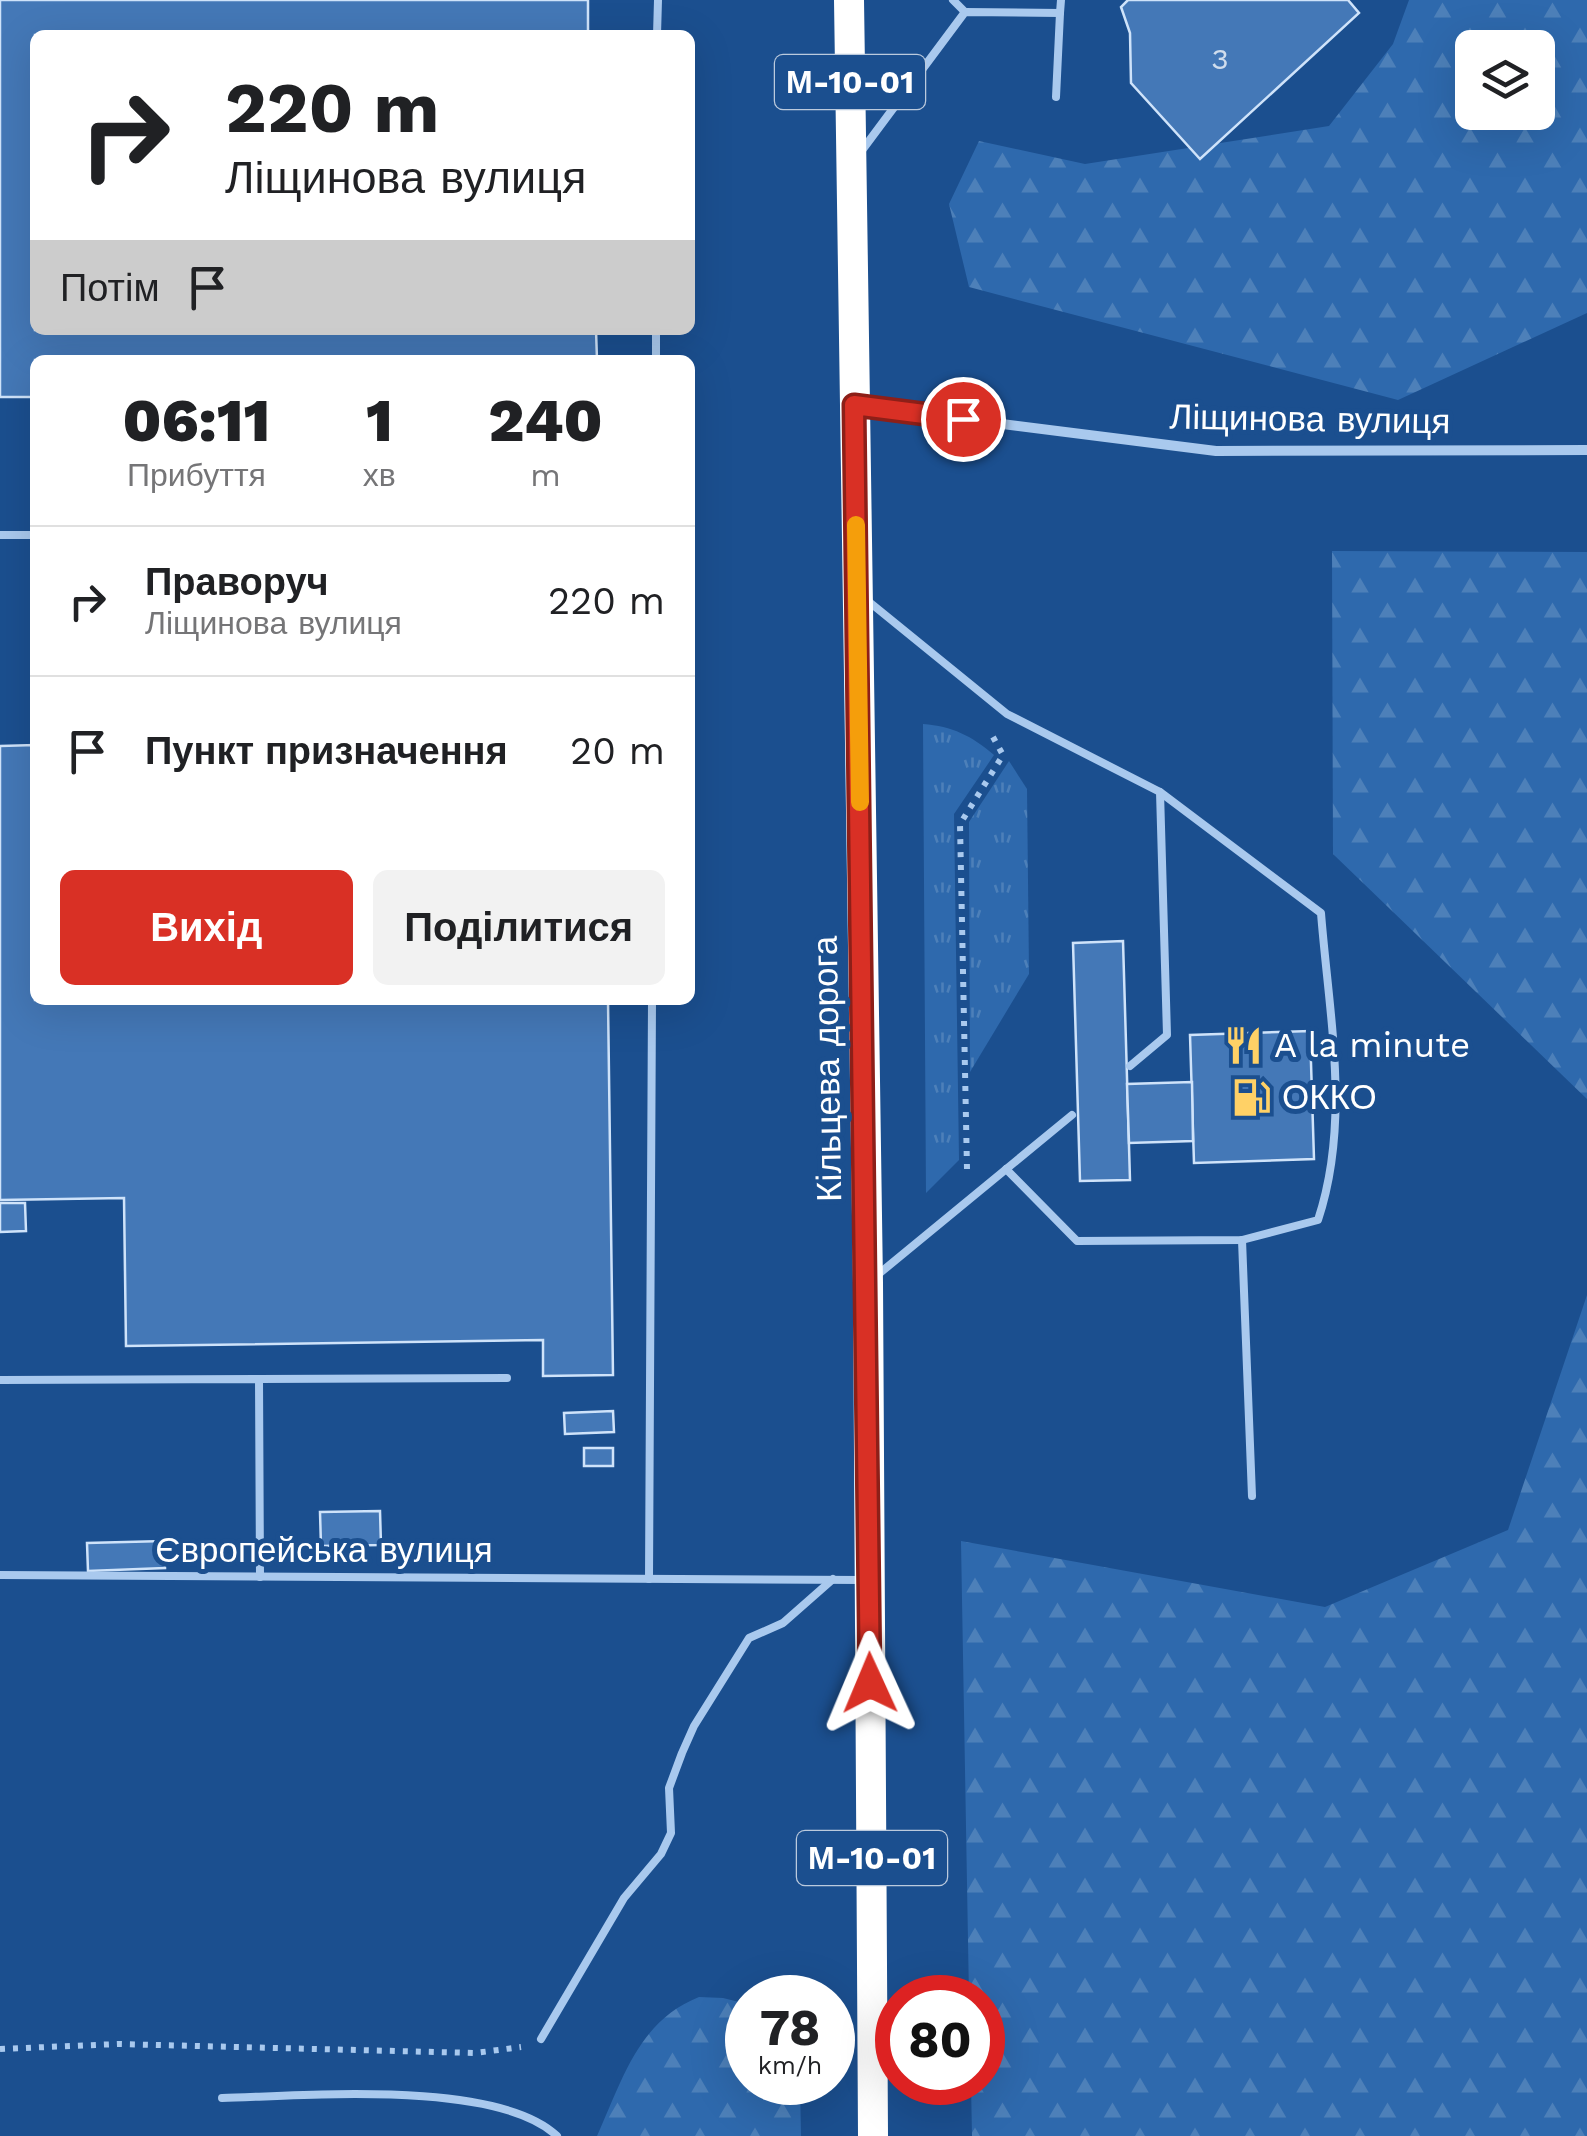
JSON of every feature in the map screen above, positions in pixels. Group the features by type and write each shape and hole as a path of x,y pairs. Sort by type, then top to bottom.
{"highway":[{"name":"Кільцева дорога","path":"850,0 868,1283 873,2136"}],"street":[{"name":"Ліщинова вулиця","path":"854,405 1216,451 1587,450"}],"lane":[{"path":"657,30 658,0"},
{"path":"953,0 964,12 1060,13"},
{"path":"1056,98 1061,0"},
{"path":"852,165 964,12"},
{"path":"0,535 30,535"},
{"path":"856,592 1008,714 1160,792 1321,913 1338,1120 1331,1182 1318,1220 1242,1240 1077,1241 1006,1169"},
{"path":"1130,1066 1167,1035 1160,792"},
{"path":"649,1579 652,1005"},
{"path":"868,1283 1072,1115"},
{"path":"1242,1240 1252,1496"},
{"path":"0,1380 507,1378"},
{"path":"259,1379 260,1577"},
{"name":"Європейська вулиця","path":"0,1575 869,1580"},
{"path":"541,2039 624,1898 661,1854 671,1833 668,1788 682,1753 694,1726 749,1638 782,1623 833,1580"},
{"path":"222,2098 392,2092 513,2110 556,2136"}],"path":[{"path":"967,1170 960,824 1003,755 993,738"},
{"path":"0,2049 118,2044 475,2053 522,2048 541,2039"}],"green space":[{"path":"1409,0 1587,0 1587,313 1398,400 969,287 949,204 979,141 1085,164 1329,126 1393,44"},
{"path":"1332,551 1587,552 1587,1099 1333,854"},
{"path":"923,724 961,733 994,755 954,814 959,1160 926,1193"},
{"path":"1009,761 1027,789 1029,974 970,1072 969,822"},
{"path":"1587,1295 1587,2136 972,2136 971,2105 1005,2105 1005,1975 969,1975 961,1541 1325,1607 1508,1530"},
{"path":"699,1997 725,1998 725,2105 800,2105 801,2136 597,2136 634,2055 661,2021"}],"building":[{"path":"0,0 588,0 588,30 30,30 30,335 596,335 597,355 30,355 30,397 0,397"},
{"path":"1128,0 1348,0 1359,13 1200,159 1131,83 1130,33 1121,7"},
{"path":"30,745 30,1005 608,1005 613,1375 543,1376 543,1340 126,1346 124,1198 0,1200 0,746"},
{"path":"1123,941 1130,1180 1080,1181 1073,943"},
{"name":"ОККО","path":"1310,1031 1314,1159 1194,1163 1190,1035"},
{"path":"1192,1082 1193,1141 1129,1143 1127,1084"},
{"path":"0,1203 25,1203 26,1231 0,1232"},
{"path":"613,1411 614,1432 565,1434 564,1413"},
{"path":"584,1448 613,1448 613,1466 584,1466"},
{"path":"380,1511 381,1545 321,1546 320,1512"},
{"path":"164,1541 165,1568 88,1571 87,1543"}],"slow traffic":[{"path":"856,525 860,802"}],"place":[{"name":"A la minute","path":"1244,1045"},
{"name":"ОККО","path":"1252,1097"}],"route":[{"path":"870,1683 868,1283 854,405 963,419"}]}
